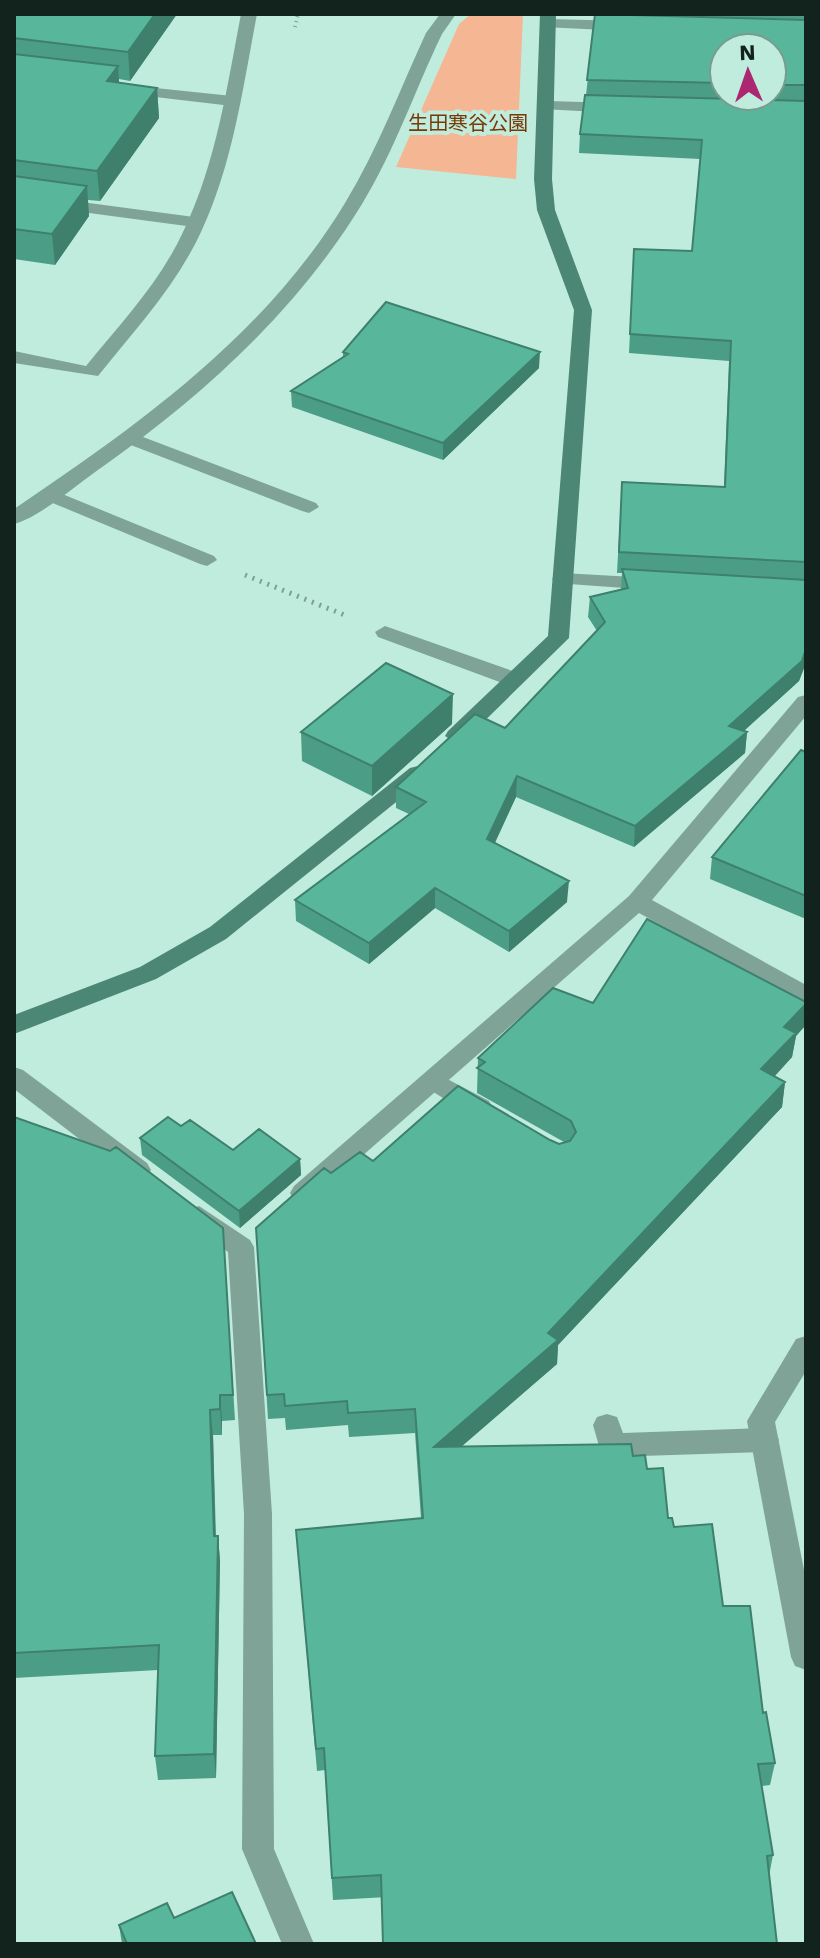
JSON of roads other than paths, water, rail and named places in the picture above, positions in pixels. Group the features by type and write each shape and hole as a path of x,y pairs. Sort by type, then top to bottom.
{"street":[{"path":"14,357 91,372 178,259 206,195 232,101 249,14"},
{"path":"14,518 175,405 291,291 354,203 434,33 448,14"},
{"path":"14,1025 148,973 218,933 408,783 558,638 583,310 546,210 543,179 548,106 548,19 639,26"},
{"path":"102,87 232,101"},
{"path":"548,106 639,108"},
{"path":"14,198 194,222"},
{"path":"130,438 309,507"},
{"path":"50,495 207,560"},
{"path":"562,579 669,584"},
{"path":"385,632 513,679"},
{"path":"289,1206 637,902 806,702"},
{"path":"637,902 806,996"},
{"path":"14,1076 241,1247 258,1514 258,1849 298,1944"},
{"path":"434,1081 496,1118"},
{"path":"241,1247 265,1226"},
{"path":"806,1347 761,1421 806,1657"},
{"path":"607,1425 611,1445 765,1440"}],"park label":[{"name":"生田寒谷公園","path":"468,123"}]}
